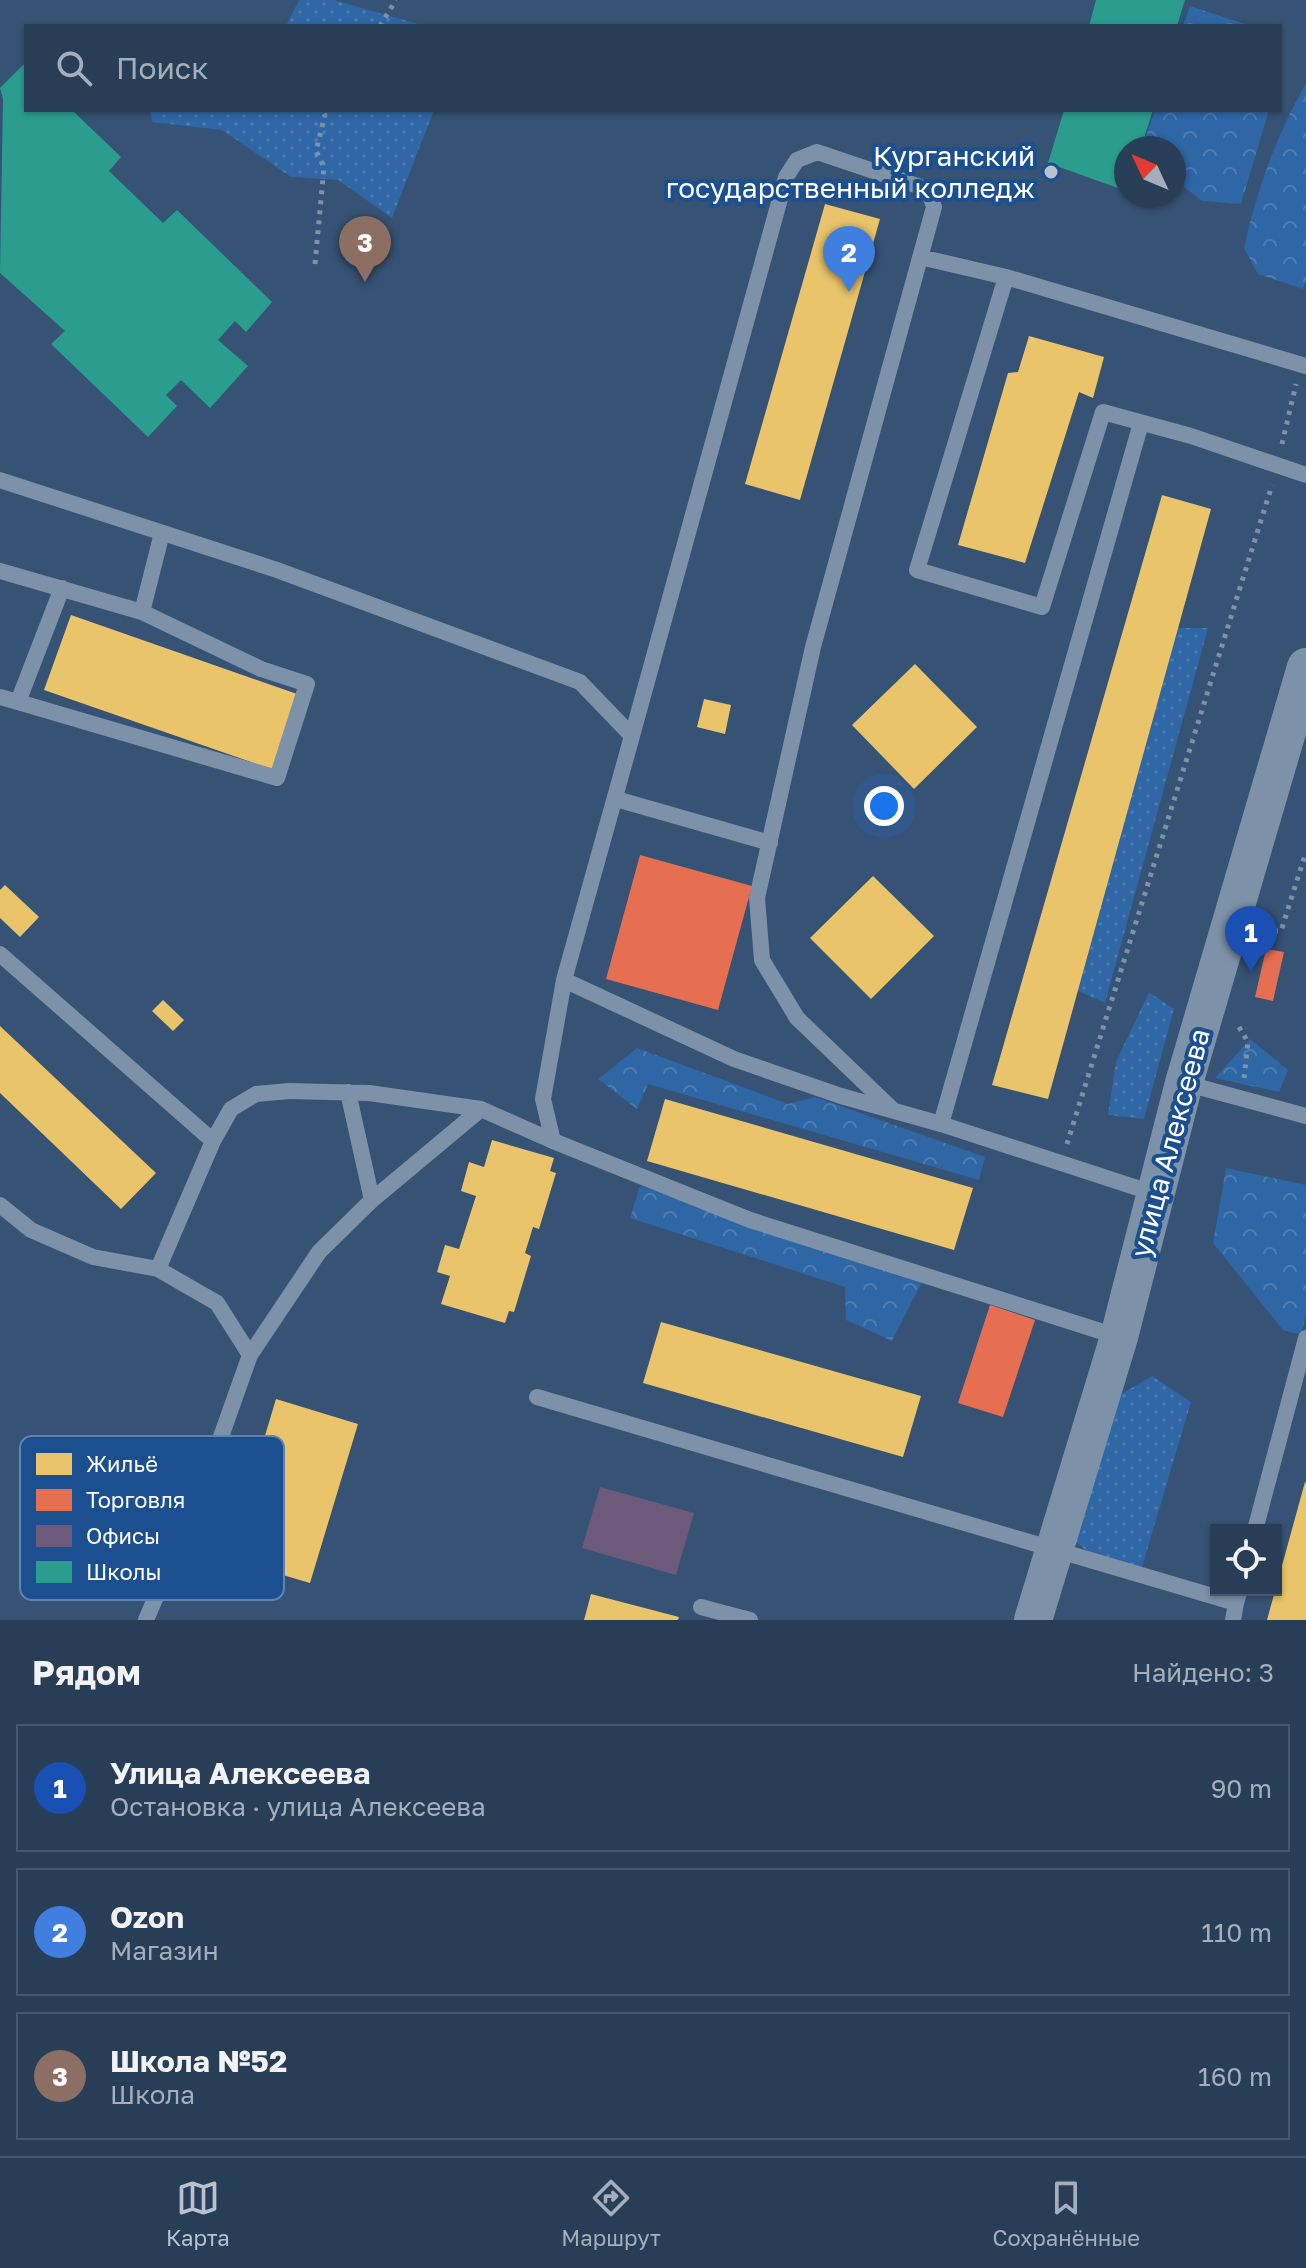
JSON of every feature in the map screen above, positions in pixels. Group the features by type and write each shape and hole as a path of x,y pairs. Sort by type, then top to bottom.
{"street":[{"name":"улица Алексеева","path":"1033,1620 1119,1337 1184,1083 1306,667"}],"lane":[{"path":"553,1141 543,1099 564,980 786,177 797,160 817,152 918,186 930,194 934,207 813,647 757,898 762,960 797,1018 893,1110"},
{"path":"920,257 1006,277 1303,365"},
{"path":"1006,277 917,570 1042,607 1103,412 1306,475"},
{"path":"941,1124 1141,423"},
{"path":"0,480 291,575 580,682 632,736"},
{"path":"142,612 162,533"},
{"path":"0,571 142,612 261,669 307,684 277,778 0,697"},
{"path":"18,702 62,588"},
{"path":"616,799 770,843"},
{"path":"0,954 213,1141"},
{"path":"564,980 734,1059 1062,1160 1157,1194"},
{"path":"1184,1083 1306,1116"},
{"path":"348,1092 372,1200"},
{"path":"158,1269 213,1141 231,1109 256,1094 348,1092 481,1109 750,1220 1119,1337"},
{"path":"221,1436 250,1355 319,1252 372,1200 481,1109"},
{"path":"0,1205 31,1230 93,1257 158,1269 217,1303 250,1355"},
{"path":"1257,1524 1306,1338"},
{"path":"537,1397 1236,1604"},
{"path":"146,1620 155,1600"},
{"path":"701,1607 750,1620"}],"path":[{"path":"381,24 396,0"},
{"path":"315,264 324,167 316,151 324,112"},
{"path":"1062,1160 1277,466 1303,365"},
{"path":"1258,944 1262,930 1281,931 1306,852"},
{"path":"1241,1015 1238,1029 1248,1042 1242,1099"}],"green space":[{"path":"299,0 334,0 418,24 287,24"},
{"path":"1190,6 1245,24 1184,24"},
{"path":"1306,83 1306,280 1303,289 1258,274 1244,248 1269,163"},
{"path":"150,112 433,112 392,218 338,180 291,177 222,130 152,122"},
{"path":"1154,112 1268,112 1241,204 1202,201 1186,188 1186,136 1146,136"},
{"path":"1178,628 1208,628 1105,1003 1078,991"},
{"path":"1149,992 1174,1009 1144,1119 1108,1115 1116,1062"},
{"path":"1250,1039 1288,1070 1279,1092 1215,1078"},
{"path":"637,1048 788,1104 815,1097 985,1157 979,1180 648,1084 637,1109 598,1079"},
{"path":"1226,1168 1306,1185 1306,1316 1301,1335 1283,1330 1213,1243"},
{"path":"640,1186 927,1272 892,1341 846,1320 845,1287 630,1218"},
{"path":"1152,1376 1191,1402 1140,1574 1097,1559 1062,1531 1116,1397"}],"building: Жильё":[{"path":"825,204 880,219 800,500 745,484"},
{"path":"1029,336 1104,357 1093,398 1079,392 1025,563 958,545 1008,373 1018,372"},
{"path":"1162,495 1211,509 1048,1099 992,1085"},
{"path":"71,615 300,695 274,770 44,690"},
{"path":"915,664 977,727 914,789 852,725"},
{"path":"704,699 731,705 725,734 697,727"},
{"path":"873,876 934,936 871,999 810,938"},
{"path":"5,885 39,917 20,937 0,918 0,890"},
{"path":"163,1000 184,1020 173,1031 152,1011"},
{"path":"0,1026 156,1173 121,1209 0,1093"},
{"path":"665,1099 973,1188 954,1250 647,1161"},
{"path":"492,1140 554,1158 550,1171 556,1173 539,1229 533,1227 525,1253 531,1256 514,1312 509,1311 505,1323 441,1304 450,1276 437,1272 445,1245 459,1249 476,1196 461,1191 469,1162 484,1167"},
{"path":"661,1322 921,1396 903,1457 643,1383"},
{"path":"276,1399 358,1424 310,1583 284,1575 284,1436 265,1436"},
{"path":"1305,1482 1306,1620 1267,1620 1274,1596 1282,1596 1282,1566"},
{"path":"591,1594 679,1617 678,1620 584,1620"}],"building: Торговля":[{"path":"640,855 752,886 718,1010 606,979"},
{"path":"1266,949 1284,952 1273,1001 1255,997"},
{"path":"990,1305 1035,1320 1003,1417 958,1403"}],"building: Офисы":[{"path":"600,1487 694,1513 676,1575 582,1548"}],"building: Школы":[{"path":"1096,0 1185,0 1178,24 1090,24"},
{"path":"24,64 24,112 74,112 121,157 109,171 163,223 177,210 272,302 246,332 235,321 218,340 248,366 210,408 181,380 166,395 177,406 148,437 51,344 65,331 0,273 3,99 0,88"},
{"path":"1063,112 1152,112 1145,136 1114,136 1114,187 1048,163"}],"place":[{"name":"Курганский государственный колледж","path":"1051,172"},
{"name":"Школа №52","path":"365,282"},
{"name":"Ozon","path":"849,292"},
{"name":"Улица Алексеева","path":"1251,972"}]}
